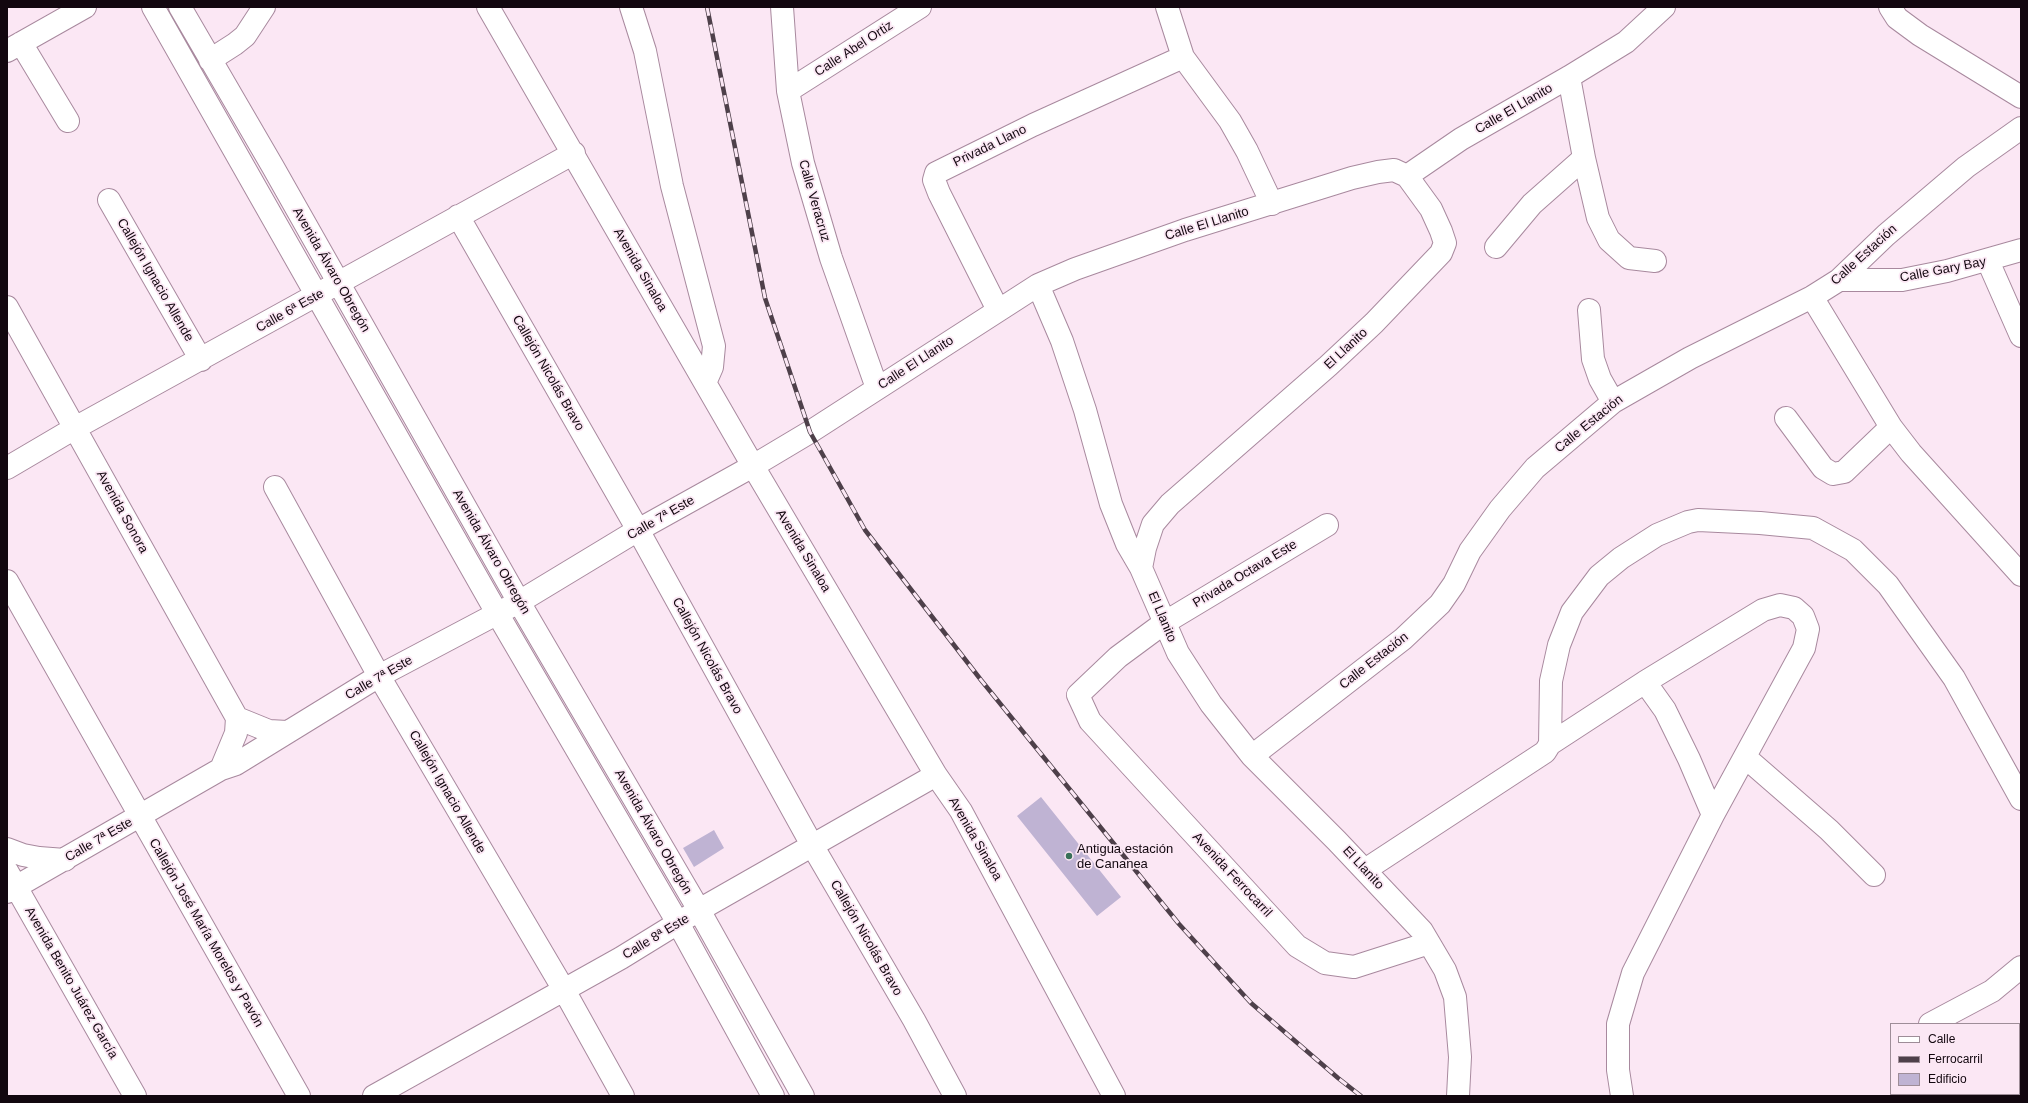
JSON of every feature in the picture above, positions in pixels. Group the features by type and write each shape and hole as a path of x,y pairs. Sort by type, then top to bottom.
{"street":[{"path":"68,121 14,47 85,7"},
{"name":"Avenida Álvaro Obregón","path":"153,7 318,295 558,720 678,923 773,1096"},
{"name":"Avenida Álvaro Obregón","path":"180,7 339,283 519,602 699,910 803,1096"},
{"path":"210,60 235,44 244,36 264,7"},
{"name":"Avenida Sinaloa","path":"488,7 753,466 936,775 961,811 1114,1096"},
{"path":"631,7 645,51 672,186 714,346 712,367 705,383"},
{"name":"Calle Veracruz","path":"782,7 788,91 803,163 831,258 877,388"},
{"name":"Calle Abel Ortiz","path":"788,91 920,7"},
{"path":"1167,7 1183,57 1230,121 1247,150 1272,204"},
{"name":"Calle El Llanito","path":"753,466 1038,285 1132,248 1352,178 1394,170 1407,176 1461,139 1569,78 1626,42 1664,7"},
{"path":"1890,7 1897,18 1920,34 2021,97"},
{"name":"Privada Llano","path":"998,310 939,193 934,180 936,173 1033,125 1183,57"},
{"path":"1569,78 1584,158 1598,218 1609,240 1629,258 1655,261"},
{"path":"203,96 226,88"},
{"name":"Calle Estación","path":"1252,756 1403,639 1440,604 1454,584 1470,551 1500,509 1535,468 1613,402 1690,358 1812,297 1839,280 1886,235 1966,167 2021,128"},
{"name":"Calle 6ª Este","path":"7,468 75,428 201,360 458,216 574,154"},
{"path":"1496,247 1532,204 1584,158"},
{"name":"El Llanito","path":"1407,176 1430,209 1441,231 1446,243 1440,253 1374,323 1170,504 1153,524 1145,548 1141,568 1178,653 1211,704 1252,756 1365,870 1422,931 1445,970 1455,997 1460,1057 1458,1096"},
{"name":"Callejón Ignacio Allende","path":"109,200 201,360"},
{"name":"Callejón Nicolás Bravo","path":"458,216 638,530 812,845 914,1020 955,1096"},
{"name":"Calle Gary Bay","path":"1839,280 1902,280 1988,261 2021,250"},
{"path":"1988,261 2021,336"},
{"path":"1038,285 1062,341 1085,410 1111,504 1128,544 1141,568"},
{"path":"1812,297 1891,427 1911,453 2021,576"},
{"name":"Avenida Sonora","path":"7,307 237,718"},
{"path":"1589,310 1593,359 1600,379 1613,402"},
{"path":"384,414 405,399"},
{"path":"1786,418 1823,468 1832,474 1844,472 1891,427"},
{"name":"Calle 7ª Este","path":"10,883 65,860 221,769 236,764 379,676 519,602 638,530 753,466"},
{"name":"Callejón Ignacio Allende","path":"275,487 379,676 564,990 623,1096"},
{"path":"1550,744 1552,681 1559,645 1572,612 1599,576 1621,558 1657,535 1688,522 1698,520 1760,522 1813,528 1853,550 1888,585 1954,678 2021,799"},
{"name":"Privada Octava Este","path":"1078,695 1118,657 1164,623 1327,525"},
{"name":"Callejón José María Morelos y Pavón","path":"7,581 299,1096"},
{"path":"1365,870 1536,759 1545,752 1550,744 1645,682 1763,610 1780,605 1794,608 1803,616 1808,629 1804,648 1713,815 1633,973 1618,1024 1618,1070 1622,1096"},
{"path":"1645,682 1668,716 1689,759 1713,815"},
{"name":"Avenida Ferrocarril","path":"1078,695 1090,721 1298,946 1325,963 1354,968 1429,943"},
{"path":"558,720 581,708"},
{"path":"221,769 236,733 237,718 269,731 287,732"},
{"path":"1745,757 1829,830 1874,876"},
{"name":"Calle 8ª Este","path":"374,1096 564,990 699,910 936,775"},
{"path":"7,849 23,855 65,860"},
{"name":"Avenida Benito Juárez García","path":"10,883 135,1096"},
{"path":"1932,1023 1992,990 2021,967"}],"building":[{"name":"Antigua estación de Cananea","path":"1041,797 1121,897 1097,916 1017,816"},
{"path":"714,830 724,848 694,867 683,848"}],"railway":[{"path":"707,7 765,298 810,432 865,530 981,680 1179,924 1251,1003 1361,1096"}],"place":[{"name":"Antigua estación de Cananea","path":"1069,856"}]}
